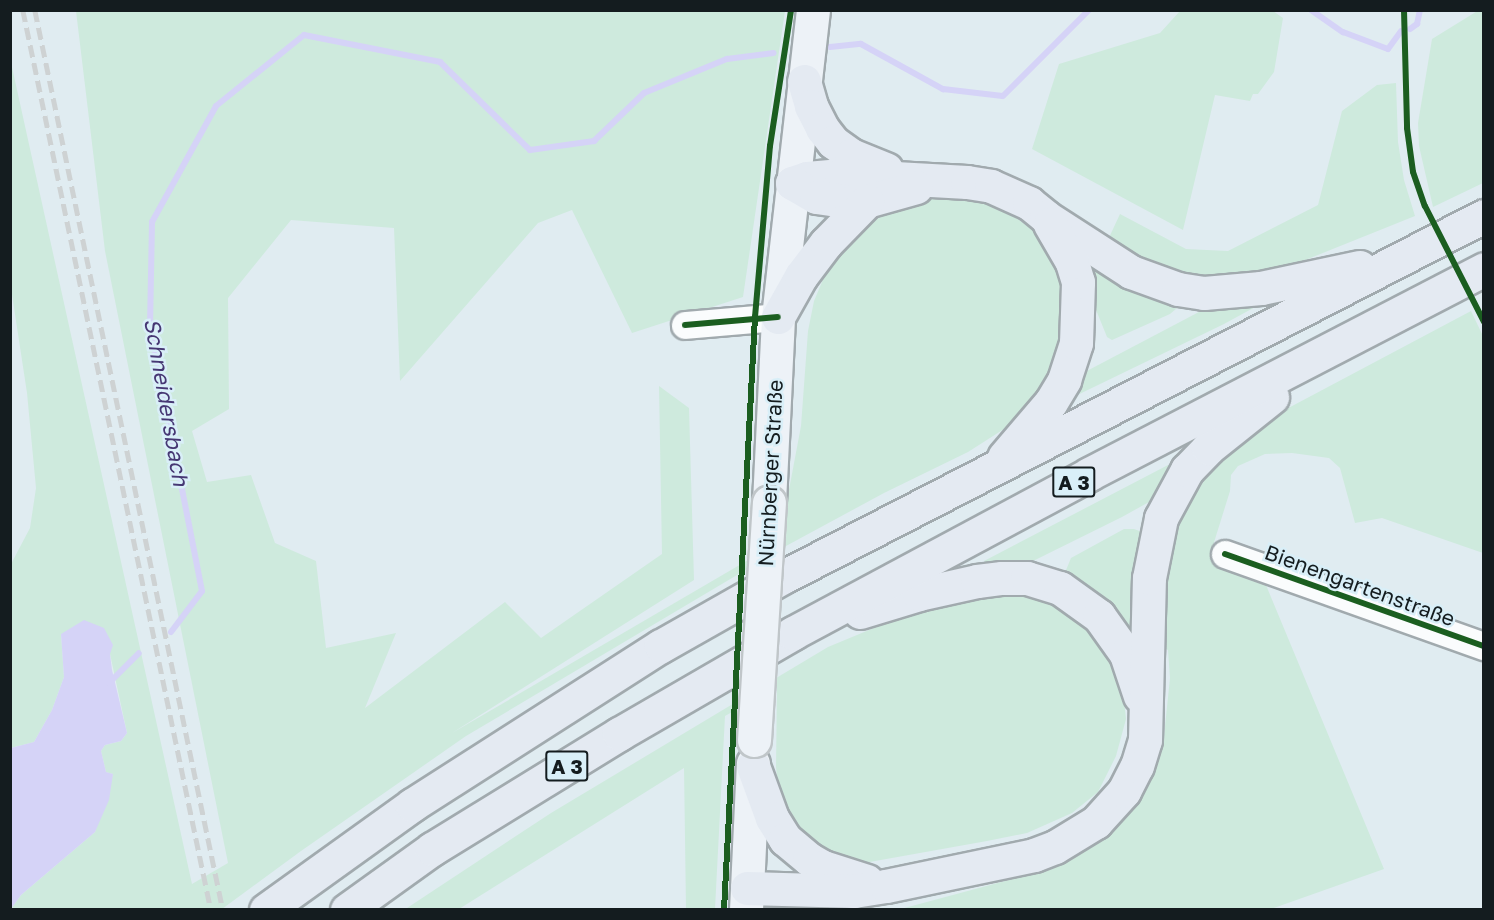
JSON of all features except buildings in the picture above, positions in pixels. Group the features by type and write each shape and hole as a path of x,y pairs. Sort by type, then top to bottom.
{"highway":[{"path":"804,81 811,106 822,128 833,142 851,156 869,164 935,181"},
{"path":"792,183 807,178 841,175 991,186 1029,203 1046,217 1131,272 1178,289 1204,293 1261,288 1405,257"},
{"path":"792,183 816,197 867,201 935,181"},
{"path":"778,317 801,276 826,243 867,201"},
{"name":"A 3","path":"266,909 412,805 661,646 783,577 1484,216"},
{"path":"993,469 1051,402 1064,380 1076,343 1078,282 1072,262 1046,217"},
{"name":"A 3","path":"347,909 442,843 619,734 793,633 1089,474 1484,269"},
{"path":"746,899 870,888 1034,855 1077,836 1096,822 1124,791 1137,766 1147,727 1149,578 1161,518 1172,493 1187,470 1208,448 1247,415 1359,335"},
{"path":"793,633 919,594 1002,578 1027,578 1060,588 1099,616 1126,654 1144,706 1147,727"},
{"path":"754,753 769,810 785,839 809,859 870,888"},
{"path":"817,909 870,888"}],"main road":[{"name":"Nürnberger Straße","path":"746,899 778,317 811,24"}],"street":[{"path":"685,325 778,317"},
{"name":"Bienengartenstraße","path":"1226,554 1484,646"}],"green space":[{"path":"1479,10 1484,11 1483,183 1433,207 1419,146 1418,123 1432,39"},
{"path":"76,11 785,11 743,297 632,333 572,210 538,223 400,381 394,228 291,220 228,298 229,409 192,431 207,482 251,475 275,543 316,561 326,648 396,633 365,708 505,602 541,638 662,554 659,386 689,408 694,580 452,733 786,538 788,495 801,426 808,331 814,301 835,251 876,213 926,196 962,196 990,203 1014,216 1036,233 1054,252 1070,293 1051,384 1015,422 968,452 884,493 786,546 466,736 222,909 11,909 21,895 95,832 113,774 106,772 101,751 105,745 121,741 127,733 110,654 61,634 64,677 52,710 34,742 11,748 11,564 30,528 36,488 27,393 11,288 10,58 192,884 228,863 105,251"},
{"path":"1180,11 1273,11 1283,18 1274,72 1258,94 1253,94 1250,101 1215,95 1183,230 1032,149 1059,64 1160,33"},
{"path":"1396,83 1398,142 1404,180 1415,216 1273,273 1203,284 1106,244 1120,214 1186,249 1228,251 1318,205 1342,111 1377,85"},
{"path":"1081,251 1178,305 1177,308 1170,314 1112,340 1107,337 1094,305"},
{"path":"1268,300 1224,324 1065,401 1083,373 1216,303"},
{"path":"1471,311 1483,336 1483,553 1382,518 1355,523 1340,468 1329,458 1292,453 1265,454 1238,466 1231,475 1230,491 1211,552 1261,573 1384,869 1271,909 897,910 1050,869 1079,855 1108,835 1125,819 1138,803 1152,774 1164,736 1170,678 1168,650 1164,648 1161,620 1161,574 1176,505 1245,431"},
{"path":"1168,465 1171,466 1156,494 1149,502 1122,517 1027,564 985,565 984,561"},
{"path":"1124,529 1142,532 1136,559 1136,641 1121,617 1097,594 1064,575 1071,558"},
{"path":"1033,592 1074,611 1114,663 1123,691 1126,719 1116,756 1098,792 1072,813 1027,833 987,841 864,863 835,859 796,832 779,796 776,767 777,687 725,716 715,909 686,909 684,768 459,909 404,910 551,813 828,647 927,606 961,597"}],"water":[{"path":"84,620 104,628 113,645 110,654 112,670 127,733 121,741 105,745 101,751 106,772 113,774 109,800 95,832 21,895 11,909 11,748 34,742 52,710 64,677 61,634"}],"waterway":[{"name":"Schneidersbach","path":"830,47 861,44 943,89 1003,96 1089,10"},
{"name":"Schneidersbach","path":"1311,10 1343,32 1388,49 1401,31"},
{"name":"Schneidersbach","path":"1410,29 1417,24 1420,10"},
{"name":"Schneidersbach","path":"171,632 202,591 150,327 152,222 216,106 304,35 440,62 530,150 594,141 644,93 727,59 774,53"},
{"name":"Schneidersbach","path":"109,683 139,653"}],"railway":[{"path":"23,10 211,910"},
{"path":"35,10 223,910"}],"cycle path":[{"path":"724,910 755,317 770,146 791,10"},
{"path":"1404,10 1407,128 1413,172 1425,206 1484,322"},
{"path":"685,325 778,317"},
{"path":"1225,554 1484,646"}]}
